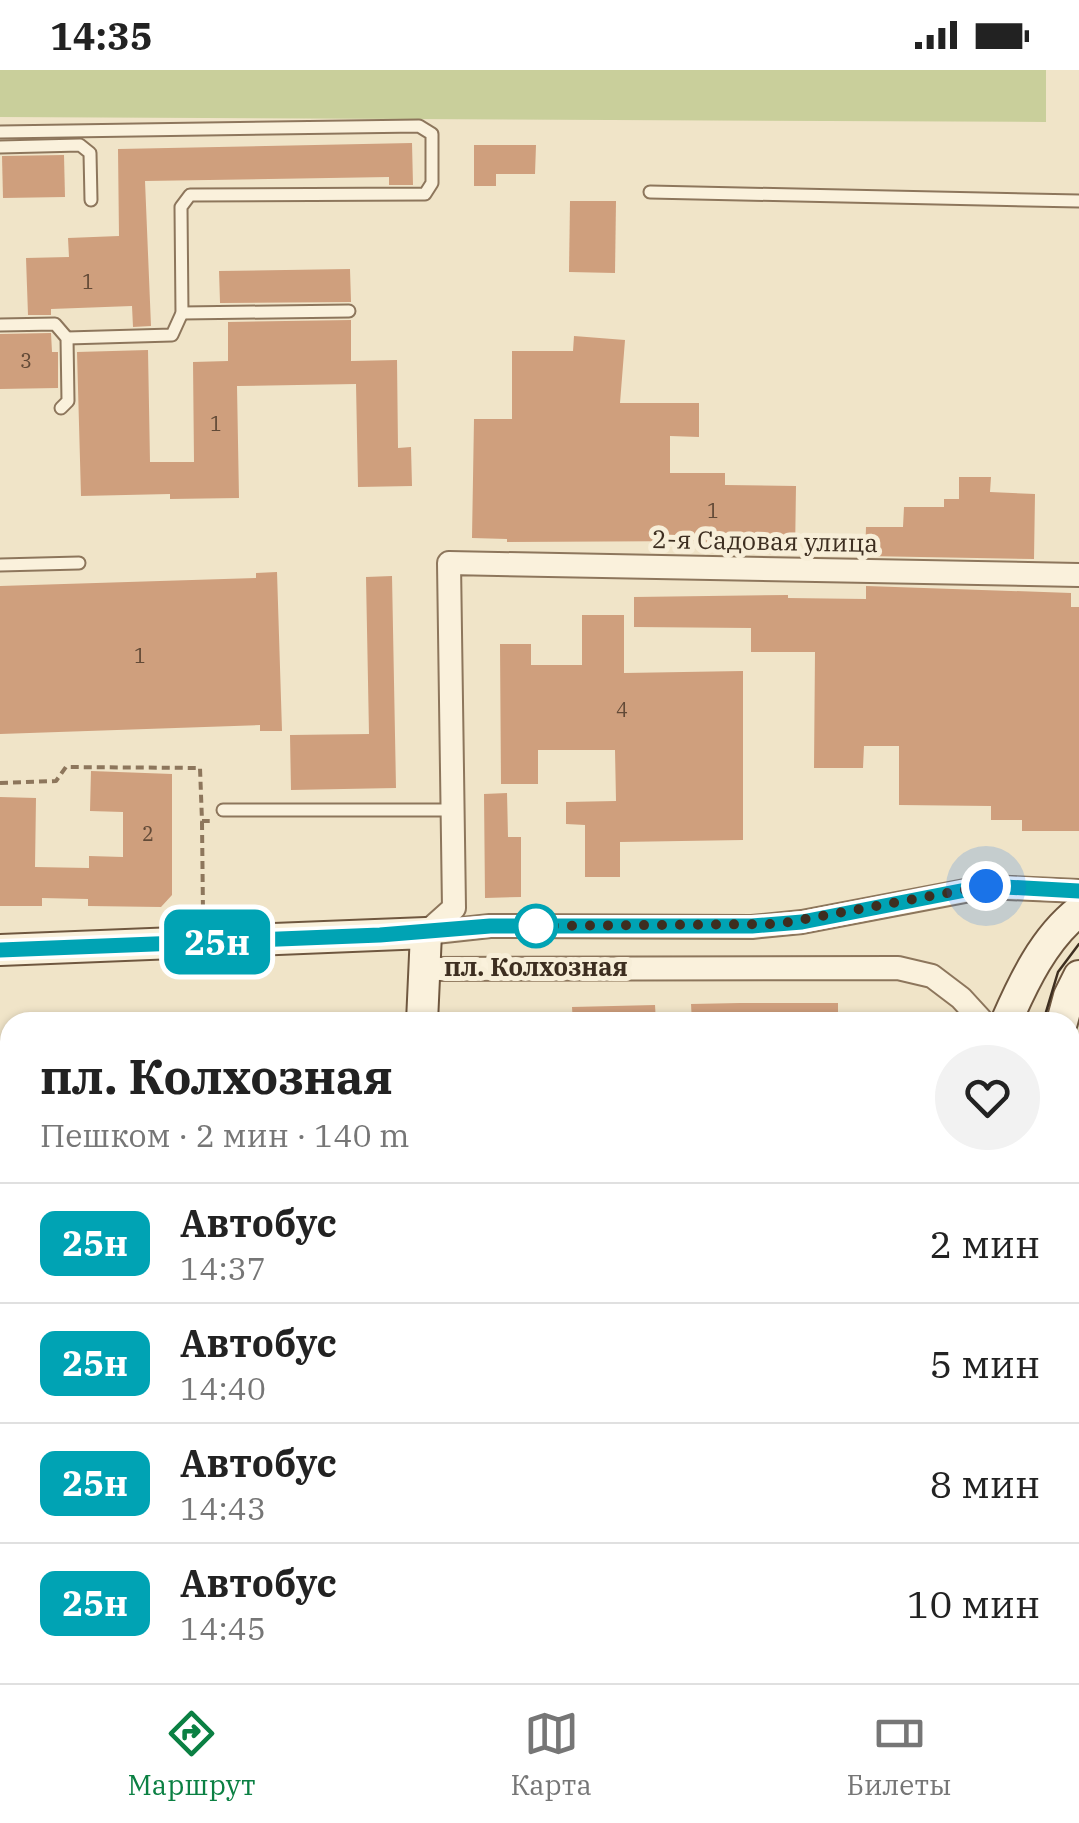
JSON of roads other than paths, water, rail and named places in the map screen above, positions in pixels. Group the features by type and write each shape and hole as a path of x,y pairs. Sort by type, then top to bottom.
{"main road":[{"path":"1011,1012 1036,961 1079,911"},
{"path":"0,950 426,933 422,1012"},
{"path":"1065,1012 1079,976"}],"street":[{"name":"2-я Садовая улица","path":"452,810 449,563 1079,575"},
{"path":"426,933 454,908 452,810"},
{"path":"426,933 490,926 752,926 802,922 986,886 1079,892"},
{"path":"424,969 898,968 932,976 973,1012"}],"lane":[{"path":"0,132 419,126 432,134 432,184 426,194 190,196 181,207 182,313 172,336 67,338"},
{"path":"0,147 80,146 90,152 91,200"},
{"path":"650,192 1079,201"},
{"path":"182,313 349,311"},
{"path":"0,325 56,324 67,338 68,400 61,408"},
{"path":"0,565 79,563"},
{"path":"223,810 452,810"}],"tram line":[{"path":"1046,1012 1058,972 1079,944"}],"place":[{"name":"пл. Колхозная","path":"536,926"}]}
